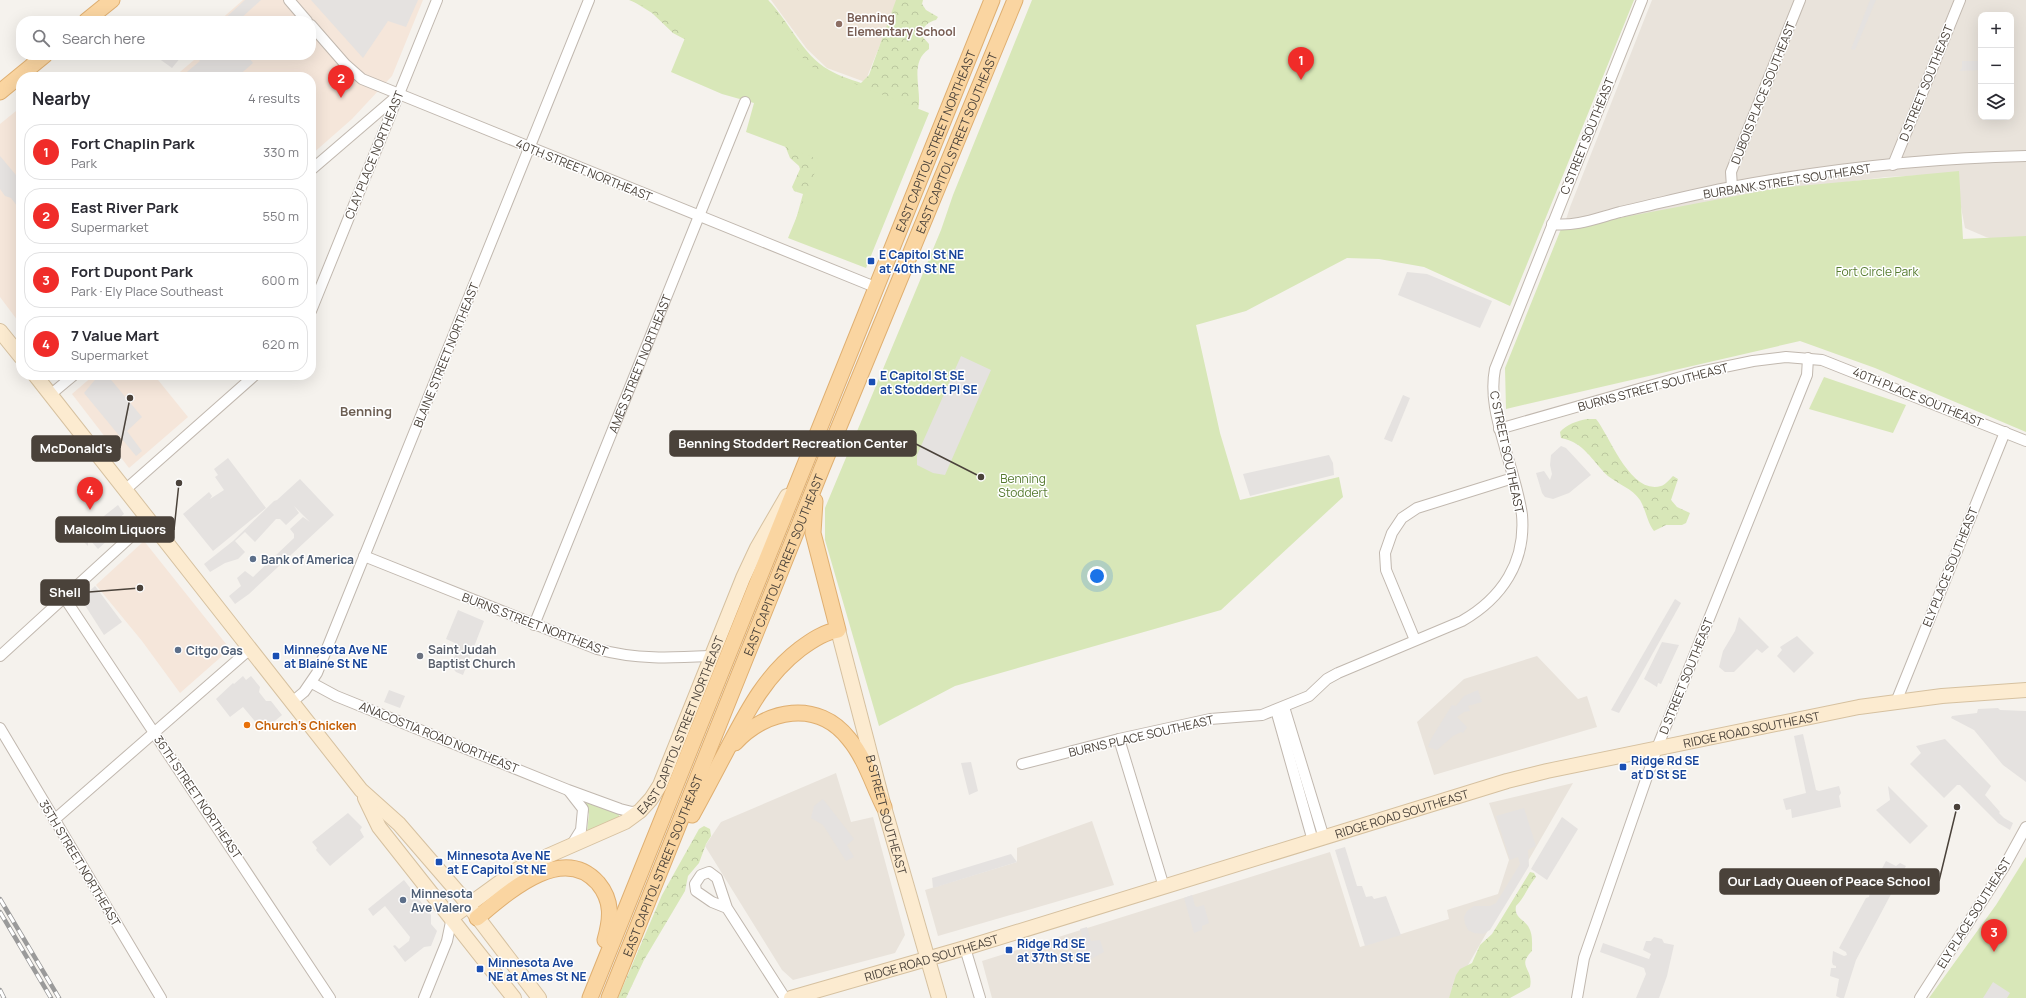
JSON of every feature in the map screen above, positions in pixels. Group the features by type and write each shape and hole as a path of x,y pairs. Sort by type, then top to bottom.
{"main road":[{"path":"92,16 112,0"},
{"name":"EAST CAPITOL STREET NORTHEAST","path":"589,998 992,0"},
{"name":"EAST CAPITOL STREET SOUTHEAST","path":"609,998 822,468 1014,0"},
{"path":"24,72 39,60"},
{"path":"0,92 16,79"},
{"path":"0,331 16,351"},
{"path":"39,380 361,790 399,824 468,905 539,998"},
{"name":"EAST CAPITOL STREET NORTHEAST","path":"468,905 518,869 625,822 640,811 651,799 660,785 757,548 807,461"},
{"path":"650,896 754,699 774,672 793,654 822,634 838,630 813,533 815,501 822,468"},
{"name":"B STREET SOUTHEAST","path":"838,630 884,807 939,998"},
{"name":"RIDGE ROAD SOUTHEAST","path":"791,998 965,948 1507,781 1828,713 1896,702 2026,690"},
{"path":"719,765 738,739 760,722 787,713 812,715 833,725 850,740 863,761 884,807"},
{"path":"361,790 379,827 452,917 461,931 514,998"},
{"path":"461,931 517,885 542,873 567,868 588,875 599,884 611,913 597,973 589,998"},
{"path":"452,917 468,905"}],"street":[{"path":"289,0 303,16"},
{"name":"CLAY PLACE NORTHEAST","path":"316,299 437,0"},
{"name":"BLAINE STREET NORTHEAST","path":"292,702 312,683 589,0"},
{"name":"C STREET SOUTHEAST","path":"1280,708 1309,696 1332,675 1462,621 1489,603 1505,584 1516,561 1521,540 1522,514 1499,429 1492,387 1495,369 1642,0"},
{"name":"DUBOIS PLACE SOUTHEAST","path":"1732,187 1731,172 1800,0"},
{"name":"D STREET SOUTHEAST","path":"1893,165 1960,0"},
{"name":"40TH STREET NORTHEAST","path":"316,31 356,75 398,95 875,287"},
{"path":"316,166 398,95"},
{"name":"AMES STREET NORTHEAST","path":"534,625 745,102"},
{"name":"BURBANK STREET SOUTHEAST","path":"1552,224 1572,225 1676,199 1732,187 1842,171 1953,160 2026,156"},
{"name":"BURNS STREET SOUTHEAST","path":"1499,429 1696,373 1769,358 1808,358"},
{"name":"D STREET SOUTHEAST","path":"1576,998 1584,958 1657,748 1807,375 1808,358"},
{"name":"40TH PLACE SOUTHEAST","path":"1808,358 1829,362 2026,441"},
{"path":"50,395 68,380"},
{"path":"125,490 249,380"},
{"name":"ELY PLACE SOUTHEAST","path":"1896,702 2005,432"},
{"path":"1415,640 1386,570 1385,553 1392,533 1402,518 1417,508 1513,478"},
{"path":"0,656 149,520"},
{"name":"BURNS STREET NORTHEAST","path":"364,556 534,625 598,649 628,657 646,658 712,656"},
{"name":"36TH STREET NORTHEAST","path":"64,597 330,998"},
{"path":"54,820 250,649"},
{"name":"ANACOSTIA ROAD NORTHEAST","path":"312,683 336,696 568,790 620,809 632,812 640,811"},
{"path":"1280,708 1318,839"},
{"name":"BURNS PLACE SOUTHEAST","path":"1022,764 1119,739 1210,719 1262,715 1280,708"},
{"name":"35TH STREET NORTHEAST","path":"0,728 161,998"},
{"path":"1119,739 1164,887"},
{"name":"ANACOSTIA ROAD NORTHEAST","path":"568,790 576,798 583,809 581,830 571,846"},
{"name":"ELY PLACE SOUTHEAST","path":"1920,998 2004,867 2026,827"},
{"path":"727,908 785,998"},
{"path":"424,998 447,941 452,917"},
{"path":"447,941 461,931"},
{"path":"965,948 980,998"}],"shaded area":[{"path":"243,0 423,0 392,76 352,119 316,151 316,72 180,72 194,60 316,60 316,16 225,16"},
{"path":"245,0 261,0 243,16 227,16"},
{"path":"311,0 418,0 406,27 388,21 363,58"},
{"name":"Benning Elementary School","path":"771,0 898,0 865,82 827,68 807,49"},
{"path":"1652,0 2026,0 2026,237 2000,241 1965,228 1960,202 1946,174 1886,177 1823,185 1555,254 1570,207"},
{"path":"1870,0 1876,0 1855,50 1851,49"},
{"path":"161,60 179,60 172,68"},
{"path":"199,60 251,60 253,63 243,72 187,72 200,61"},
{"path":"1962,61 1978,61 1978,70 1959,71 1962,68"},
{"path":"16,111 16,318 0,297 0,124"},
{"path":"0,156 16,175 16,204 11,198 5,196 0,189"},
{"path":"1407,272 1427,274 1492,301 1480,328 1398,295"},
{"path":"961,356 991,370 945,475 933,473 917,465 917,455"},
{"path":"88,380 158,380 188,417 129,468 72,394"},
{"path":"95,380 111,380 142,417 127,431 142,451 136,456 84,393"},
{"path":"1403,395 1410,398 1392,442 1384,439"},
{"path":"1561,446 1566,448 1591,475 1569,493 1553,499 1545,497 1542,493 1536,473 1544,471 1550,480 1552,474 1550,465 1551,455"},
{"path":"1329,455 1333,463 1334,475 1250,496 1243,474"},
{"path":"228,458 266,508 213,551 183,514 209,492 212,496 210,499 224,490 215,477 218,475 214,469"},
{"path":"300,479 334,515 249,594 235,604 229,596 241,586 237,578 245,571 253,577 294,538 294,534 290,529 303,517 310,522 294,506 299,513 286,525 280,519 276,519 255,542 245,532 235,541 245,552 238,559 225,563 210,572 204,564 233,541 274,501"},
{"path":"118,505 124,514 118,519 123,526 98,549 91,541 88,542 88,546 77,535 83,530 85,531"},
{"path":"144,541 230,649 180,693 142,641 96,585"},
{"path":"95,586 122,622 104,635 81,599"},
{"path":"1675,599 1681,603 1634,687 1619,713 1611,710"},
{"path":"458,610 484,621 463,675 456,672 451,666 457,650 453,649 455,643 446,639"},
{"path":"1739,617 1769,647 1762,653 1757,649 1734,672 1725,672 1719,667 1723,651 1735,631"},
{"path":"1797,636 1814,653 1794,673 1777,656 1782,650 1780,647"},
{"path":"1662,642 1679,645 1661,684 1658,683 1657,687 1644,679"},
{"path":"1537,656 1578,699 1587,696 1597,727 1434,775 1417,722 1464,679"},
{"path":"243,676 246,680 251,676 260,687 259,692 266,701 271,701 282,715 263,731 243,707 230,717 216,699"},
{"path":"389,690 405,696 400,708 384,702"},
{"path":"1478,690 1482,702 1468,706 1470,711 1464,712 1457,717 1467,727 1463,733 1461,732 1453,736 1437,750 1428,747 1431,739 1452,705 1456,706 1464,696"},
{"path":"1998,708 2000,710 2026,711 2026,782 2003,765 1974,730 1951,718 1952,716 1977,713 1978,709"},
{"path":"1803,734 1816,790 1819,791 1839,786 1841,793 1839,796 1841,807 1792,818 1791,809 1786,810 1783,799 1806,793 1794,736"},
{"path":"1945,739 1991,786 1985,795 2004,818 2013,823 2010,830 1998,823 1960,785 1957,785 1944,798 1910,764 1921,753 1916,746"},
{"path":"971,762 978,791 969,795 961,763"},
{"path":"836,773 851,822 873,817 905,935 895,953 793,980 782,970 705,846 721,822"},
{"path":"1573,783 1449,998 992,998 982,961 1330,852 1360,947 1449,919 1447,910 1498,894 1509,860 1489,803"},
{"path":"1888,786 1928,826 1910,844 1876,810 1890,800"},
{"path":"823,799 854,839 847,845 854,857 846,861 823,825 811,818 814,806"},
{"path":"1524,808 1536,846 1528,850 1529,866 1490,930 1483,934 1474,933 1468,930 1465,924 1464,917 1467,911 1474,906 1490,906 1496,903 1520,864 1518,857 1510,860 1496,816"},
{"path":"348,813 362,827 360,830 364,837 330,866 316,850 317,848 312,842"},
{"path":"1562,817 1578,829 1547,880 1531,869"},
{"path":"1092,821 1114,885 938,936 925,890 1017,862 1017,848"},
{"path":"1345,847 1357,886 1362,886 1366,897 1372,896 1374,899 1386,896 1401,935 1365,946 1335,850"},
{"path":"1011,854 1017,862 933,888 932,878"},
{"path":"1886,861 1896,866 1900,863 1906,866 1856,960 1844,998 1840,998 1836,996 1839,979 1830,976 1831,968 1836,968 1832,962 1833,951 1844,956 1847,955 1846,952 1839,948 1866,898 1869,897 1870,891"},
{"path":"404,880 431,915 431,924 437,931 431,946 424,947 405,962 393,946 395,945 399,949 409,941 410,937 385,906 373,916 368,909"},
{"path":"1192,895 1195,906 1197,907 1204,905 1209,923 1202,926 1202,930 1194,933 1184,898"},
{"path":"1087,927 1091,941 1100,940 1104,952 1089,960 1087,957 1080,960 1076,947 1084,943 1080,929"},
{"path":"1654,937 1662,939 1664,943 1674,945 1667,976 1659,998 1636,998 1646,974 1644,968 1600,952 1603,943 1649,959 1651,954 1643,950 1646,941 1651,941"},
{"path":"1993,982 2010,993 2007,998 1983,998"}],"green space":[{"path":"629,0 768,0 807,65 929,113 866,268 788,238 820,160 746,132 754,103 722,94 671,72 685,38 678,20"},
{"path":"631,0 768,0 776,8 803,47 819,64 837,74 861,83 869,75 896,0 923,0 922,4 926,10 938,17 936,20 926,25 921,35 929,44 929,49 919,62 918,110 795,223 803,194 794,191 792,187 800,169 799,166 790,158 786,148 756,102 686,40 673,33 652,13"},
{"name":"Benning Stoddert","path":"1032,0 1634,0 1510,306 1424,267 1379,259 1347,258 1246,311 1196,325 1220,433 1240,500 1339,477 1343,497 1221,610 955,686 879,726 825,540 825,508 941,230 953,195"},
{"name":"Fort Circle Park","path":"1959,171 1963,239 2026,236 2026,432 1875,368 1800,341 1506,409 1505,368 1561,229 1778,188"},
{"path":"1824,377 1906,405 1893,433 1809,409"},
{"path":"1587,419 1596,419 1622,462 1640,482 1650,486 1661,486 1673,476 1678,479 1671,500 1677,507 1690,513 1686,523 1682,525 1666,525 1654,531 1637,496 1608,476 1582,448 1569,440 1561,438 1560,432 1566,427"},
{"path":"583,800 619,813 619,818 587,831 589,814"},
{"path":"704,826 710,829 711,836 706,844 699,863 688,876 685,891 644,960 626,998 618,998 662,895 699,829"},
{"path":"2026,857 2026,998 1929,998 1996,905"},
{"path":"1530,872 1534,873 1536,877 1516,906 1516,913 1530,929 1532,951 1527,956 1525,964 1530,976 1530,987 1510,998 1449,998 1456,975 1460,969 1472,963 1480,945 1492,934"}],"railway":[{"path":"0,899 59,998"},
{"path":"0,912 51,998"},
{"path":"0,990 4,998"}],"place":[{"name":"Benning Elementary School","path":"839,24"},
{"name":"Fort Chaplin Park","path":"1301,80"},
{"name":"East River Park","path":"341,98"},
{"name":"E Capitol St NE at 40th St NE","path":"871,261"},
{"name":"E Capitol St SE at Stoddert Pl SE","path":"872,382"},
{"name":"McDonald's","path":"130,398"},
{"name":"Benning Stoddert Recreation Center","path":"981,477"},
{"name":"Malcolm Liquors","path":"179,483"},
{"name":"7 Value Mart","path":"90,510"},
{"name":"Bank of America","path":"253,559"},
{"name":"Shell","path":"140,588"},
{"name":"Citgo Gas","path":"178,650"},
{"name":"Minnesota Ave NE at Blaine St NE","path":"276,656"},
{"name":"Saint Judah Baptist Church","path":"420,656"},
{"name":"Church's Chicken","path":"247,725"},
{"name":"Ridge Rd SE at D St SE","path":"1623,767"},
{"name":"Our Lady Queen of Peace School","path":"1957,807"},
{"name":"Minnesota Ave NE at E Capitol St NE","path":"439,862"},
{"name":"Minnesota Ave Valero","path":"403,900"},
{"name":"Ridge Rd SE at 37th St SE","path":"1009,950"},
{"name":"Fort Dupont Park","path":"1994,952"},
{"name":"Minnesota Ave NE at Ames St NE","path":"480,969"}],"district":[{"name":"Benning","path":"366,411"}]}
